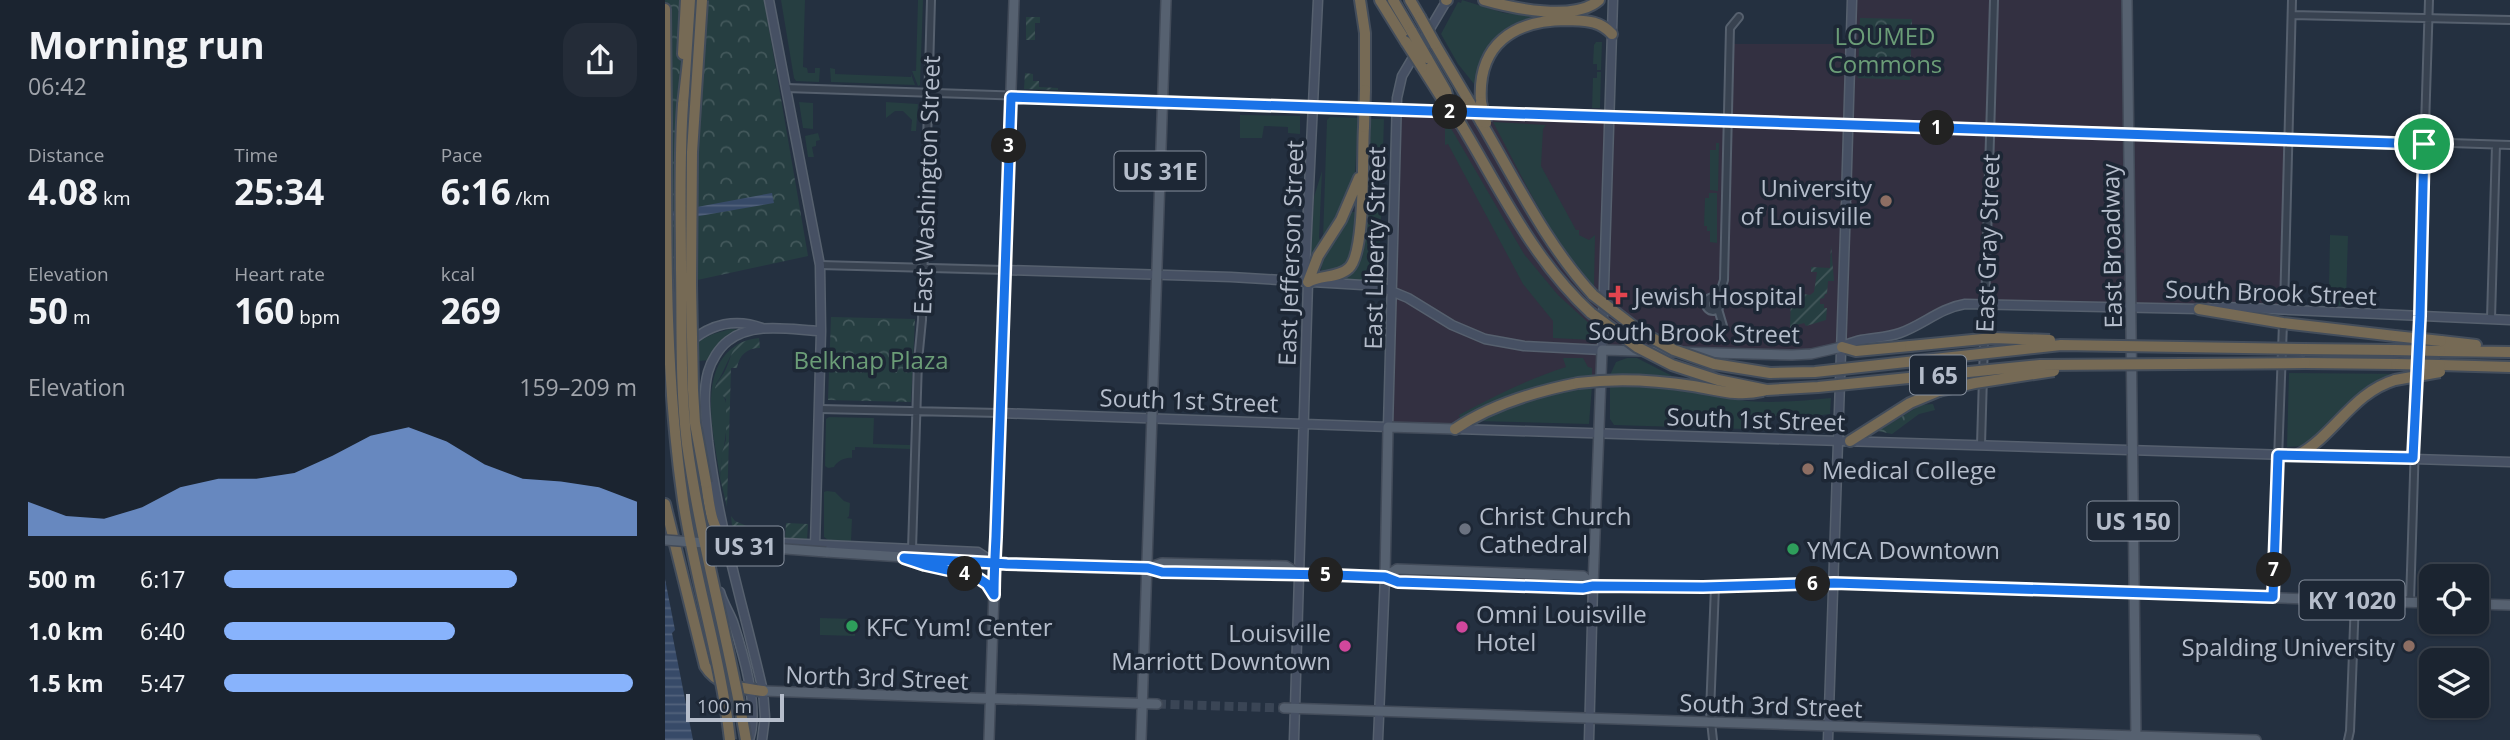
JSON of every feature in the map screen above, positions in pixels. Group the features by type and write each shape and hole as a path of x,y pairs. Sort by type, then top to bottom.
{"highway":[{"path":"666,35 670,0"},
{"path":"686,0 680,201 683,376 687,440 701,525 747,740"},
{"path":"683,105 695,0"},
{"path":"702,0 692,152 692,345 695,423 715,524 720,536 726,540"},
{"path":"1308,282 1320,276 1343,273 1355,261 1359,248 1365,90 1365,33 1360,0"},
{"path":"1380,0 1409,37"},
{"name":"I 65","path":"1393,0 1409,37 1448,95 1449,103 1534,248 1560,283 1591,313 1637,347 1672,365 1718,380 1767,390 2040,365 2105,363 2396,364 2440,369 2510,368"},
{"name":"I 65","path":"1410,0 1435,44 1476,102 1489,135 1565,262 1593,295 1641,332 1674,349 1714,364 1770,373 1815,372 2041,346 2394,350 2441,346 2510,350"},
{"path":"1484,0 1527,10 1579,11 1599,0"},
{"path":"1518,7 1579,4 1587,0"},
{"path":"665,9 667,359 671,412 683,501 694,562 715,648 730,740"},
{"path":"1476,102 1489,57 1502,40 1516,30 1534,22 1570,20 1598,22 1612,34"},
{"path":"1308,282 1318,256 1341,220 1361,172"},
{"path":"2199,309 2283,323 2395,336 2441,346"},
{"path":"1842,347 1856,351 1993,338 2119,346"},
{"path":"1844,441 1910,403 1939,391 2105,363"},
{"path":"2298,455 2323,438 2360,397 2385,383 2440,369"},
{"path":"1455,429 1467,421 1552,388 1602,380 1640,380 1745,395 1767,390"},
{"path":"665,505 701,656 708,671 716,680 763,691"}],"main road":[{"path":"989,740 1014,0"},
{"name":"US 31E","path":"1148,568 1166,0"},
{"name":"East Broadway","path":"2127,0 2132,450"},
{"name":"South Brook Street","path":"1602,350 1721,348 1792,355 1842,347"},
{"path":"1593,586 1602,350"},
{"path":"1385,577 1388,427"},
{"name":"South 1st Street","path":"1388,427 1455,429"},
{"name":"US 150","path":"2132,450 2136,738"},
{"name":"US 31","path":"665,540 995,563"},
{"path":"904,558 973,576 987,584 994,595"},
{"path":"995,563 1148,568 1142,740"},
{"name":"KY 1020","path":"1148,568 1163,563 1286,566 1299,574 1385,577 1398,582 1583,588 1834,583 2419,602"},
{"path":"2489,604 2510,605"},
{"name":"North 3rd Street","path":"763,691 917,698 990,698"},
{"path":"990,698 1157,704"},
{"name":"South 3rd Street","path":"1284,708 2256,740"}],"street":[{"path":"769,0 820,265 820,409 815,546"},
{"name":"East Washington Street","path":"912,549 931,0"},
{"name":"East Jefferson Street","path":"1294,740 1308,282 1305,271 1318,0"},
{"name":"East Liberty Street","path":"1388,427 1398,89 1402,76 1447,0"},
{"path":"1602,350 1613,0"},
{"path":"1829,740 1834,583 1844,441 1842,347 1852,0"},
{"name":"East Gray Street","path":"1981,445 1994,0"},
{"path":"2284,309 2292,0"},
{"path":"2410,602 2429,0"},
{"path":"2292,15 2510,20"},
{"path":"1723,323 1718,299 1724,285 1730,28 1739,17"},
{"path":"786,88 928,95 2510,145"},
{"path":"2490,319 2496,145"},
{"path":"820,265 1005,270"},
{"name":"South Brook Street","path":"1005,270 1379,286 1408,298 1452,325 1485,339 1515,345 1602,350"},
{"path":"1718,299 1710,298 1706,304 1710,310 1719,309"},
{"name":"South Brook Street","path":"1842,347 1853,341 1901,333 1952,305 2199,309 2226,307 2510,320"},
{"path":"2273,597 2283,323"},
{"path":"747,740 753,722 750,682 722,599 707,540 689,438 685,359 689,343 706,331 724,324 751,324 765,329"},
{"path":"762,740 765,718 763,691 713,483 705,405 708,370 715,355 727,342 741,334 765,329 821,331"},
{"path":"667,359 685,359 708,370"},
{"path":"820,409 1000,413"},
{"name":"South 1st Street","path":"1000,413 1388,427"},
{"name":"South 1st Street","path":"1455,429 2510,462"},
{"path":"707,540 978,552 985,554 995,563"},
{"path":"1378,740 1385,577"},
{"path":"1589,740 1593,586"},
{"path":"1713,740 1711,722 1715,587"},
{"path":"2348,740 2355,600"}],"shaded area":[{"name":"University of Louisville","path":"1852,0 2127,0 2129,134 2288,138 2284,309 1965,304 1914,326 1811,354 1602,350 1601,374 1552,385 1455,429 1388,427 1396,110 1664,119 1728,129 1730,44 1850,44"}],"green space":[{"path":"665,0 764,0 808,256 665,287"},
{"path":"781,0 805,0 803,67 807,68 808,73 815,73 815,68 820,68 819,82 796,81 794,78"},
{"path":"918,0 923,0 918,86 912,71 916,71"},
{"path":"1462,0 1504,13 1547,17 1521,24 1499,40 1485,58 1474,84 1458,64 1441,34 1458,2 1461,3"},
{"path":"1026,17 1040,17 1040,23 1035,23 1035,40 1026,40"},
{"name":"LOUMED Commons","path":"1860,18 1912,19 1910,80 1858,78"},
{"path":"1596,42 1602,42 1601,70 1597,70 1597,64 1593,64"},
{"path":"830,68 835,69 835,74 911,77 911,74 915,85 831,82"},
{"path":"1597,72 1601,72 1600,108 1592,108 1593,78 1597,78"},
{"path":"1025,73 1033,74 1033,81 1039,81 1039,87 1058,90 1024,89"},
{"path":"799,102 813,103 813,129 803,128"},
{"path":"886,102 918,104 916,131 911,131 912,120 903,111 895,111 886,118"},
{"path":"1240,115 1300,116 1300,134 1288,133 1288,127 1264,126 1262,138 1240,138"},
{"path":"1330,117 1358,118 1355,175 1343,207 1323,238 1327,120"},
{"path":"1370,119 1384,119 1379,283 1334,279 1352,272 1363,255"},
{"path":"1493,122 1546,125 1543,129 1541,166 1576,230 1579,230 1579,235 1589,240 1595,235 1594,287 1551,229"},
{"path":"1445,124 1448,124 1455,135 1524,254 1558,295 1593,327 1592,340 1553,338 1553,321 1523,284 1448,144 1445,145"},
{"path":"818,133 820,140 812,147 814,157 808,157 805,136"},
{"path":"1716,143 1719,143 1718,191 1710,190 1710,150 1716,150"},
{"path":"1322,171 1321,241 1310,263 1314,197"},
{"path":"1709,193 1717,193 1717,243 1710,242 1710,231 1704,226 1705,198 1709,198"},
{"path":"1352,212 1355,212 1351,256 1346,266 1323,274 1322,257"},
{"path":"2330,235 2348,236 2346,300 2340,306 2322,305 2322,301 2314,295 2314,286 2329,286"},
{"path":"1831,245 1834,281 1828,281 1827,294 1820,299 1820,304 1827,308 1826,320 1806,326 1804,323 1793,326 1794,331 1790,331 1791,292 1810,295 1814,292 1817,272 1811,272 1811,267 1830,268"},
{"name":"Belknap Plaza","path":"831,317 915,319 911,402 828,400"},
{"path":"730,329 744,330 709,360 699,361 699,341"},
{"path":"759,338 760,348 748,351 740,359 737,368 731,368 727,507 720,478 726,440 726,399 715,388 737,345"},
{"path":"747,340 732,353 716,384 725,400 727,413 720,478 712,420 713,381 719,364 730,350"},
{"path":"1563,358 1583,358 1588,367 1592,368 1592,377 1460,418 1459,415 1498,395 1566,367"},
{"path":"1637,358 1680,380 1610,375 1616,362"},
{"path":"2289,373 2408,374 2392,377 2315,441 2302,446 2287,447"},
{"path":"1610,384 1751,401 1785,402 1831,398 1830,414 1806,417 1743,415 1743,429 1614,425 1610,419"},
{"path":"1592,386 1589,424 1477,421 1543,395"},
{"path":"1933,404 1935,410 1919,414 1892,434 1878,431 1921,405"},
{"path":"874,418 873,444 910,445 910,449 855,447 855,450 852,450 852,458 828,468 825,466 826,419"},
{"path":"824,492 835,492 850,503 847,518 852,519 851,542 831,542 824,537"},
{"path":"731,516 735,521 749,527 750,532 741,536 733,535"},
{"path":"786,523 808,524 807,540 785,539"},
{"path":"820,618 855,619 855,636 820,635"}],"water":[{"path":"772,193 774,203 665,222 665,213"},
{"path":"665,579 675,630 672,633 693,740 665,740"}],"tunnel":[{"path":"1722,344 1723,326"},
{"path":"1157,704 1284,708"}],"place":[{"name":"University of Louisville","path":"1886,201"},
{"name":"Jewish Hospital","path":"1618,295"},
{"name":"Medical College","path":"1808,469"},
{"name":"Christ Church Cathedral","path":"1465,529"},
{"name":"YMCA Downtown","path":"1793,549"},
{"name":"KFC Yum! Center","path":"852,626"},
{"name":"Omni Louisville Hotel","path":"1462,627"},
{"name":"Louisville Marriott Downtown","path":"1345,646"},
{"name":"Spalding University","path":"2409,646"}],"route":[{"path":"2424,144 1011,97 1005,278 995,563 995,570 994,595 984,580 975,576 904,558 995,563 1007,564 1148,568 1162,572 1334,575 1385,577 1398,582 1583,588 1834,583 2273,597 2278,455 2413,458 2424,144"}]}
